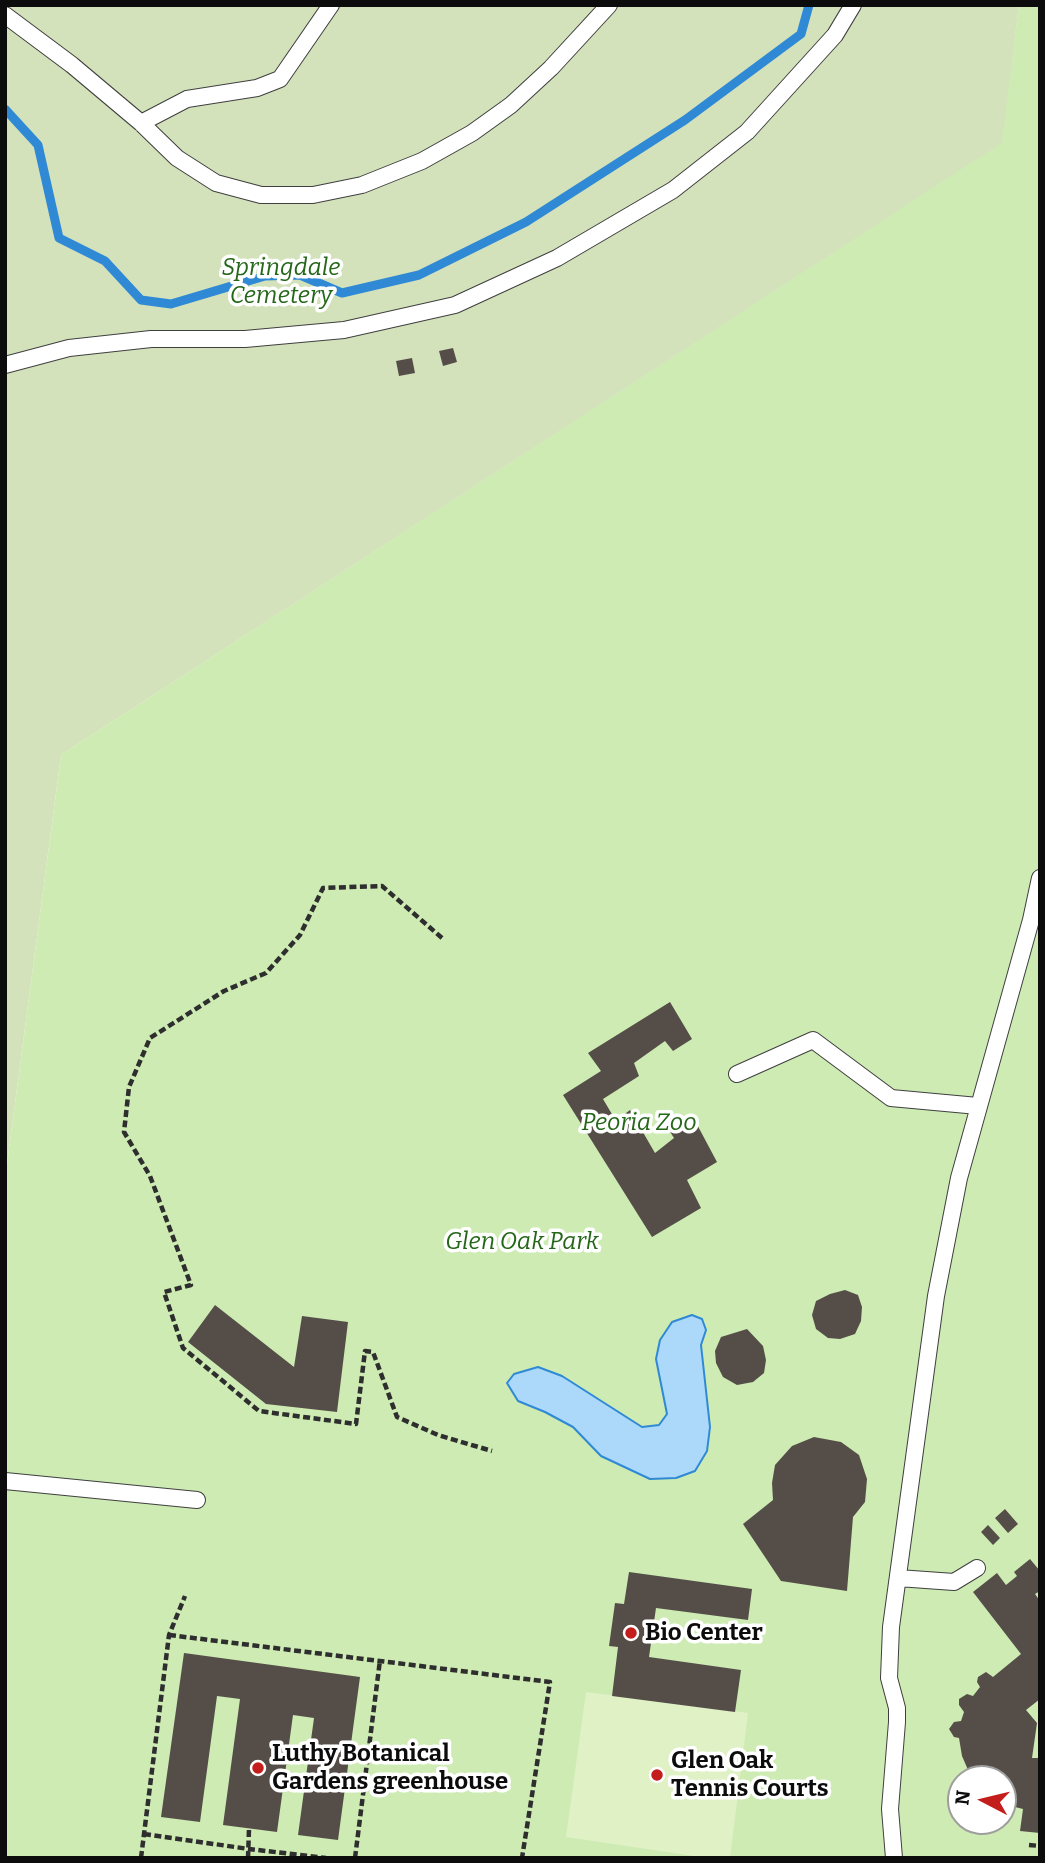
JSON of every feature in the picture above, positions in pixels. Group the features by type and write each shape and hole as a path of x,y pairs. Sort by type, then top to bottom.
{"lane":[{"path":"141,123 187,99 257,88 280,79 331,5"},
{"path":"5,15 72,65 141,123 177,158 216,183 261,195 313,195 362,185 422,161 472,132 511,105 551,68 609,5"},
{"path":"5,365 69,348 151,339 246,339 344,330 456,305 557,258 673,190 747,132 835,35 853,5"},
{"path":"894,1858 890,1809 897,1708 889,1678 891,1627 936,1296 959,1178 1035,921 1040,878"},
{"path":"737,1074 813,1040 891,1098 978,1107"},
{"path":"5,1481 197,1500"},
{"path":"898,1578 954,1581 977,1568"}],"path":[{"path":"442,938 382,886 323,888 300,935 266,973 224,991 150,1038 129,1087 124,1132 150,1176 191,1285 164,1292 183,1348 259,1411 356,1423 365,1351 373,1352 397,1417 438,1435 492,1451"},
{"path":"141,1858 169,1635 185,1596"},
{"path":"169,1635 550,1682 522,1858"},
{"path":"355,1858 380,1660"},
{"path":"248,1858 249,1829"},
{"path":"144,1833 326,1858"},
{"path":"1029,1844 1040,1846"}],"green space":[{"name":"Springdale Cemetery","path":"5,5 1019,5 1002,143 61,755 5,1179"},
{"name":"Glen Oak Park","path":"1019,5 1040,5 1040,1858 5,1858 5,1179 61,755 1001,143"},
{"name":"Glen Oak Tennis Courts","path":"586,1692 748,1713 730,1858 708,1858 566,1837"}],"water":[{"path":"692,1315 702,1319 706,1330 701,1345 710,1427 707,1451 695,1471 676,1478 650,1479 601,1456 573,1427 518,1401 507,1383 514,1374 538,1367 562,1376 642,1427 659,1425 667,1414 656,1359 660,1340 672,1322"}],"building":[{"path":"453,348 457,362 443,366 439,351"},
{"path":"412,358 415,373 399,376 396,361"},
{"path":"670,1002 692,1039 673,1051 665,1041 634,1063 639,1076 603,1099 616,1121 630,1110 655,1153 674,1138 669,1130 693,1117 717,1162 687,1180 701,1208 652,1237 563,1095 601,1071 588,1053"},
{"path":"845,1290 858,1295 862,1307 861,1321 855,1334 840,1339 828,1338 816,1329 812,1315 816,1301"},
{"path":"215,1305 294,1367 302,1316 348,1322 337,1412 266,1404 188,1342"},
{"path":"747,1329 763,1346 766,1360 764,1373 753,1382 737,1385 723,1377 716,1363 715,1351 721,1337"},
{"path":"814,1437 841,1442 859,1455 867,1479 865,1502 853,1517 847,1591 781,1581 743,1524 773,1500 775,1465 792,1446"},
{"path":"1005,1509 1018,1524 1008,1533 995,1518"},
{"path":"988,1525 1000,1538 993,1545 981,1532"},
{"path":"1030,1559 1040,1571 1040,1591 1035,1594 1040,1601 1040,1699 1026,1710 1037,1723 1032,1758 1040,1758 1040,1833 1020,1831 1023,1809 1017,1808 1017,1765 966,1765 959,1738 954,1737 949,1729 954,1722 961,1721 964,1712 959,1705 959,1699 967,1694 973,1696 980,1687 978,1677 986,1672 993,1677 1021,1654 973,1592 997,1573 1006,1585 1017,1576 1014,1572"},
{"name":"Bio Center","path":"629,1572 752,1589 748,1620 656,1608 649,1657 741,1670 735,1712 612,1696 618,1647 609,1646 615,1603 624,1604"},
{"name":"Luthy Botanical Gardens greenhouse","path":"184,1653 360,1677 338,1840 298,1835 314,1718 293,1715 277,1832 223,1825 240,1699 217,1696 200,1822 161,1817"}],"waterway":[{"path":"5,109 38,145 59,238 105,261 141,300 171,304 265,276 300,275 342,293 419,275 526,222 685,120 801,34 809,5"}],"place":[{"name":"Bio Center","path":"631,1633"},
{"name":"Luthy Botanical Gardens greenhouse","path":"258,1768"},
{"name":"Glen Oak Tennis Courts","path":"657,1775"}],"park label":[{"name":"Peoria Zoo","path":"639,1123"}]}
